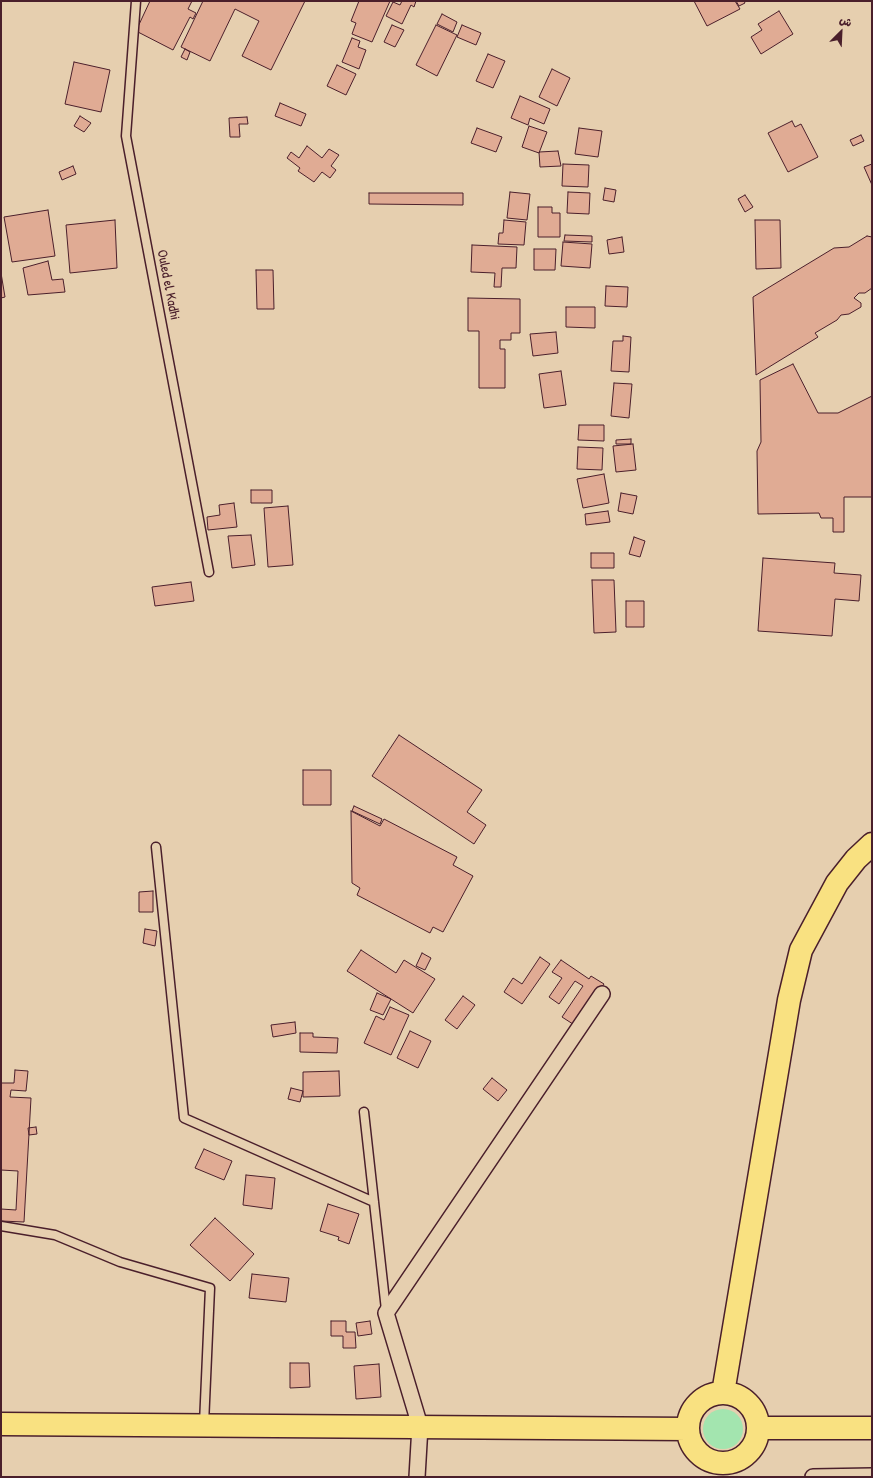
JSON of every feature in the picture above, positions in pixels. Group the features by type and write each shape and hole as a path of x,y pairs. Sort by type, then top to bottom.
{"main road":[{"path":"723,1393 789,1000 801,950 837,883 856,859 872,844"},
{"path":"723,1393 734,1394 744,1399 752,1407 757,1417 759,1428 755,1444 744,1457 735,1462 724,1464 713,1462 703,1457 692,1445 688,1429 690,1415 698,1404 709,1396 723,1393"},
{"path":"1,1424 688,1429"},
{"path":"759,1428 872,1428"}],"street":[{"path":"417,1477 420,1426 386,1313 602,994"},
{"path":"813,1477 872,1476"}],"lane":[{"name":"Ouled el Kadhi","path":"136,1 126,136 209,572"},
{"path":"156,847 184,1118 374,1202"},
{"path":"364,1112 386,1313"},
{"path":"1,1226 55,1235 120,1262 210,1288 204,1425"}],"green space":[{"path":"727,1409 734,1412 740,1418 743,1429 742,1437 734,1446 727,1449 719,1449 712,1446 704,1437 703,1425 706,1418 715,1410"}],"building":[{"path":"150,1 192,1 188,9 196,13 193,19 190,17 173,50 136,31"},
{"path":"203,1 305,1 271,70 242,56 259,21 235,9 210,61 181,47"},
{"path":"359,1 390,1 372,42 352,34 356,23 351,21"},
{"path":"402,1 416,1 414,7 411,5 402,24 386,16 393,2 400,5"},
{"path":"694,1 735,1 740,9 707,26"},
{"path":"736,1 744,1 745,3 739,6"},
{"path":"779,11 793,34 761,54 751,37 762,30 758,24"},
{"path":"442,14 457,22 453,32 437,24"},
{"path":"392,25 404,30 395,47 384,42"},
{"path":"436,25 457,35 437,76 416,65"},
{"path":"462,25 481,33 476,45 457,37"},
{"path":"352,38 360,41 358,47 366,50 359,69 342,62"},
{"path":"185,49 190,52 187,60 181,57"},
{"path":"488,54 505,61 493,88 476,81"},
{"path":"74,62 110,70 101,112 65,104"},
{"path":"337,65 356,74 346,95 327,86"},
{"path":"552,69 570,78 557,106 539,97"},
{"path":"520,96 550,109 544,124 530,118 528,125 511,118"},
{"path":"280,103 306,114 301,126 275,116"},
{"path":"80,116 91,123 84,132 74,126"},
{"path":"247,117 248,124 239,124 240,137 230,137 229,118"},
{"path":"792,121 795,127 801,124 818,157 788,172 768,133"},
{"path":"529,126 547,132 539,153 522,147"},
{"path":"477,128 502,137 496,152 471,143"},
{"path":"579,128 602,131 598,157 575,154"},
{"path":"861,135 864,141 853,146 850,140"},
{"path":"307,146 322,158 329,149 339,155 331,166 336,170 330,178 322,172 314,182 298,171 300,168 287,158 291,152 299,158"},
{"path":"558,151 561,166 540,167 539,152"},
{"path":"563,164 589,165 588,187 562,186"},
{"path":"872,164 872,185 864,167"},
{"path":"73,166 76,174 62,180 59,172"},
{"path":"605,188 616,190 614,202 603,200"},
{"path":"510,192 530,194 527,220 507,218"},
{"path":"568,192 590,193 589,214 567,213"},
{"path":"369,193 463,193 463,205 369,204"},
{"path":"745,195 753,207 745,212 738,199"},
{"path":"538,207 552,207 552,213 560,213 560,237 538,237"},
{"path":"48,210 55,256 12,262 4,217"},
{"path":"115,220 117,268 70,273 66,225"},
{"path":"504,220 526,222 524,245 498,244 499,233 503,233"},
{"path":"755,220 780,220 781,268 756,269"},
{"path":"565,235 592,236 592,242 564,241"},
{"path":"867,236 872,237 872,288 865,293 859,293 854,298 861,303 861,307 849,314 841,315 837,320 815,333 818,337 756,375 753,297 834,248 849,247"},
{"path":"622,237 624,252 609,254 607,240"},
{"path":"563,242 592,244 590,268 561,266"},
{"path":"472,245 517,247 516,268 502,268 501,287 494,287 495,273 471,272"},
{"path":"534,249 556,249 555,270 534,270"},
{"path":"48,261 52,280 63,279 65,292 28,295 23,268"},
{"path":"256,270 273,270 274,309 257,309"},
{"path":"1,273 5,297 1,298"},
{"path":"606,286 628,287 627,307 605,306"},
{"path":"468,298 520,299 520,333 511,333 511,340 500,340 500,349 505,349 505,388 479,388 479,331 468,331"},
{"path":"566,307 595,307 595,328 566,327"},
{"path":"556,332 558,353 533,356 530,334"},
{"path":"623,336 631,337 629,372 611,371 613,341 623,341"},
{"path":"793,364 818,413 838,413 872,396 872,497 844,497 844,532 833,532 833,518 821,518 819,513 758,514 757,451 761,442 760,380"},
{"path":"561,371 566,405 544,408 539,374"},
{"path":"614,383 632,384 629,418 611,416"},
{"path":"579,425 604,425 604,441 578,440"},
{"path":"631,439 631,444 616,444 616,440"},
{"path":"633,444 636,470 616,472 613,446"},
{"path":"578,447 603,448 602,470 577,469"},
{"path":"604,474 609,503 583,508 577,479"},
{"path":"251,490 272,490 272,503 251,503"},
{"path":"621,493 637,496 633,514 618,511"},
{"path":"234,503 237,527 208,530 207,517 220,515 219,505"},
{"path":"288,506 293,565 268,567 264,508"},
{"path":"608,511 610,522 586,525 585,514"},
{"path":"251,535 255,565 232,568 228,536"},
{"path":"634,537 645,541 640,557 629,554"},
{"path":"591,553 614,553 614,568 591,568"},
{"path":"763,558 835,563 834,573 861,575 859,601 835,599 832,636 758,631"},
{"path":"592,580 614,580 616,632 594,633"},
{"path":"191,582 194,601 155,606 152,587"},
{"path":"626,601 644,601 644,627 626,627"},
{"path":"399,735 482,790 467,812 486,825 474,844 372,776"},
{"path":"303,770 331,770 331,805 303,805"},
{"path":"354,806 382,819 380,824 352,811"},
{"path":"351,811 380,826 384,819 457,857 453,865 473,876 443,932 433,927 430,933 357,895 360,888 352,883"},
{"path":"153,891 153,912 139,912 139,892"},
{"path":"145,929 157,931 155,946 143,943"},
{"path":"361,950 396,973 404,960 435,979 413,1013 347,971"},
{"path":"422,953 431,958 425,970 416,966"},
{"path":"540,957 550,964 522,1004 504,992 513,978 522,984"},
{"path":"561,960 589,979 591,976 604,984 576,1026 562,1017 583,986 575,981 559,1004 549,997 562,978 552,972"},
{"path":"377,993 391,999 383,1015 370,1010"},
{"path":"463,996 475,1005 457,1029 445,1020"},
{"path":"390,1007 409,1015 391,1055 364,1043 376,1016 384,1020"},
{"path":"295,1022 296,1033 273,1037 271,1025"},
{"path":"410,1031 431,1041 418,1068 397,1058"},
{"path":"300,1033 313,1033 313,1037 338,1038 337,1053 300,1052"},
{"path":"15,1070 28,1071 26,1091 11,1090 10,1097 31,1098 24,1222 1,1221 1,1209 16,1210 18,1171 1,1170 1,1083 14,1083"},
{"path":"339,1071 340,1096 303,1097 303,1072"},
{"path":"492,1078 507,1090 498,1101 483,1089"},
{"path":"291,1088 303,1091 300,1102 288,1099"},
{"path":"36,1127 37,1134 29,1135 28,1128"},
{"path":"204,1149 232,1161 224,1180 195,1168"},
{"path":"246,1175 275,1178 272,1209 243,1205"},
{"path":"328,1204 359,1214 349,1244 338,1240 339,1237 320,1231"},
{"path":"215,1218 254,1254 230,1281 190,1245"},
{"path":"252,1274 289,1278 286,1302 249,1298"},
{"path":"331,1321 346,1321 346,1332 355,1332 356,1348 343,1348 343,1336 331,1336"},
{"path":"370,1321 372,1334 358,1336 356,1323"},
{"path":"290,1363 309,1363 310,1387 290,1388"},
{"path":"379,1364 381,1397 356,1399 354,1366"}]}
